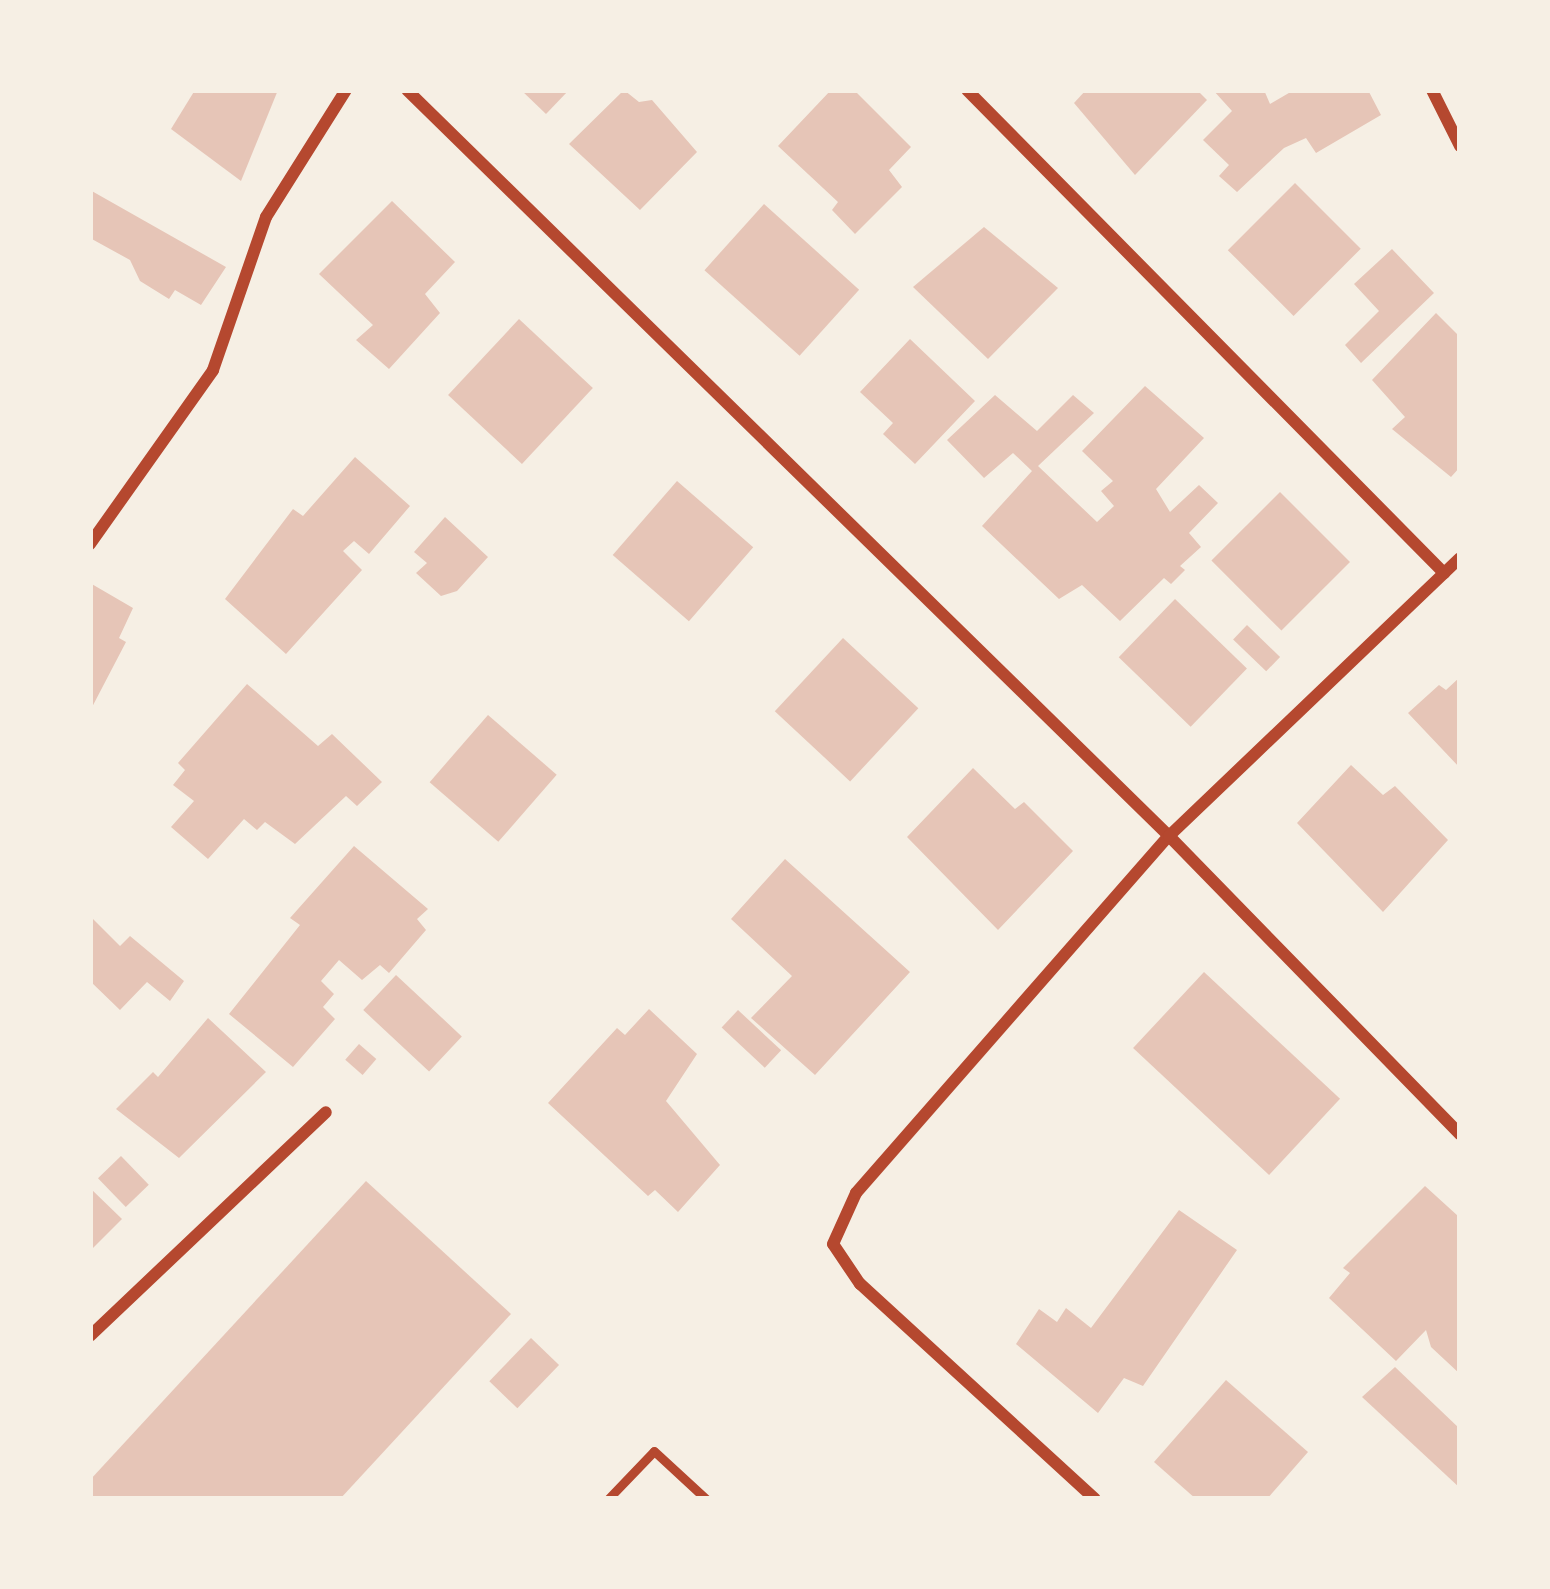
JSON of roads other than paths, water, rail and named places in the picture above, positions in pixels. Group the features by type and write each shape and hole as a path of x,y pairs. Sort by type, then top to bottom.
{"street":[{"path":"90,544 213,370 266,217 346,90"},
{"path":"407,90 1169,836 1460,1134"},
{"path":"967,90 1444,573"},
{"path":"1432,90 1460,146"},
{"path":"1095,1499 860,1285 833,1244 856,1193 1169,836 1460,558"},
{"path":"90,1336 326,1112"}],"lane":[{"path":"608,1499 654,1451 706,1499"}]}
